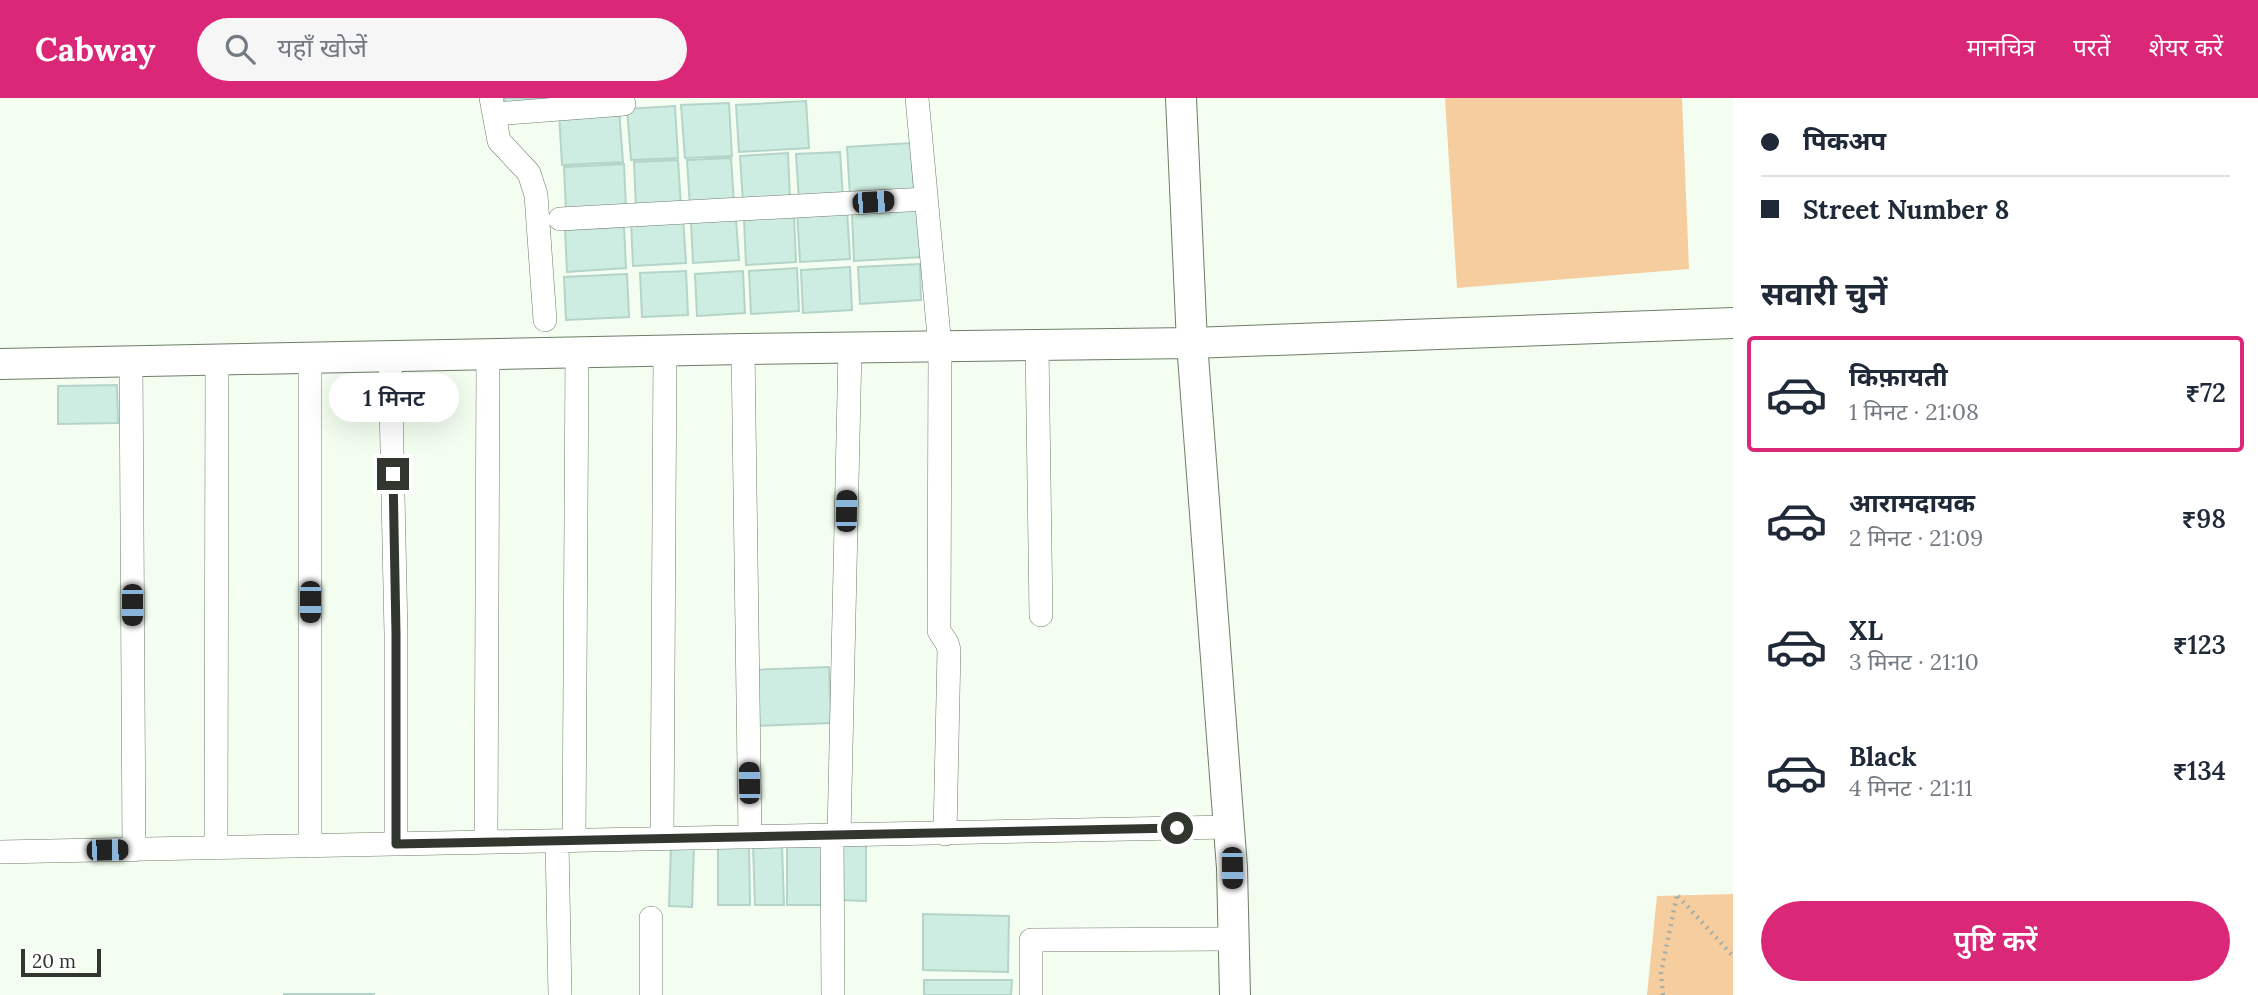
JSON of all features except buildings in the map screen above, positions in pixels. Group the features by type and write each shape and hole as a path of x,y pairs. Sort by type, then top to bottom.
{"street":[{"path":"917,98 940,347 939,631 949,650 945,834"},
{"path":"1181,98 1192,343 1228,827 1235,995"},
{"path":"545,320 536,195 529,173 499,141 493,106 624,104"},
{"path":"560,219 926,199"},
{"path":"0,364 1192,343 1733,323"},
{"path":"1037,346 1041,615"},
{"path":"743,349 750,837"},
{"path":"833,995 835,835 850,349"},
{"path":"662,839 665,352"},
{"path":"560,995 577,353"},
{"path":"486,842 488,355"},
{"path":"390,356 396,634 396,844"},
{"path":"310,358 310,846"},
{"path":"216,848 217,359"},
{"path":"131,361 134,850"},
{"path":"0,852 1228,827"},
{"path":"651,918 652,995"},
{"path":"1031,995 1031,940 1233,939"}],"path":[{"path":"1663,995 1661,973 1677,895 1733,957"}],"shaded area":[{"path":"1445,98 1682,98 1689,269 1457,288"},
{"path":"1733,894 1733,995 1647,995 1657,896"}],"route":[{"path":"393,474 396,844 1177,828"}]}
